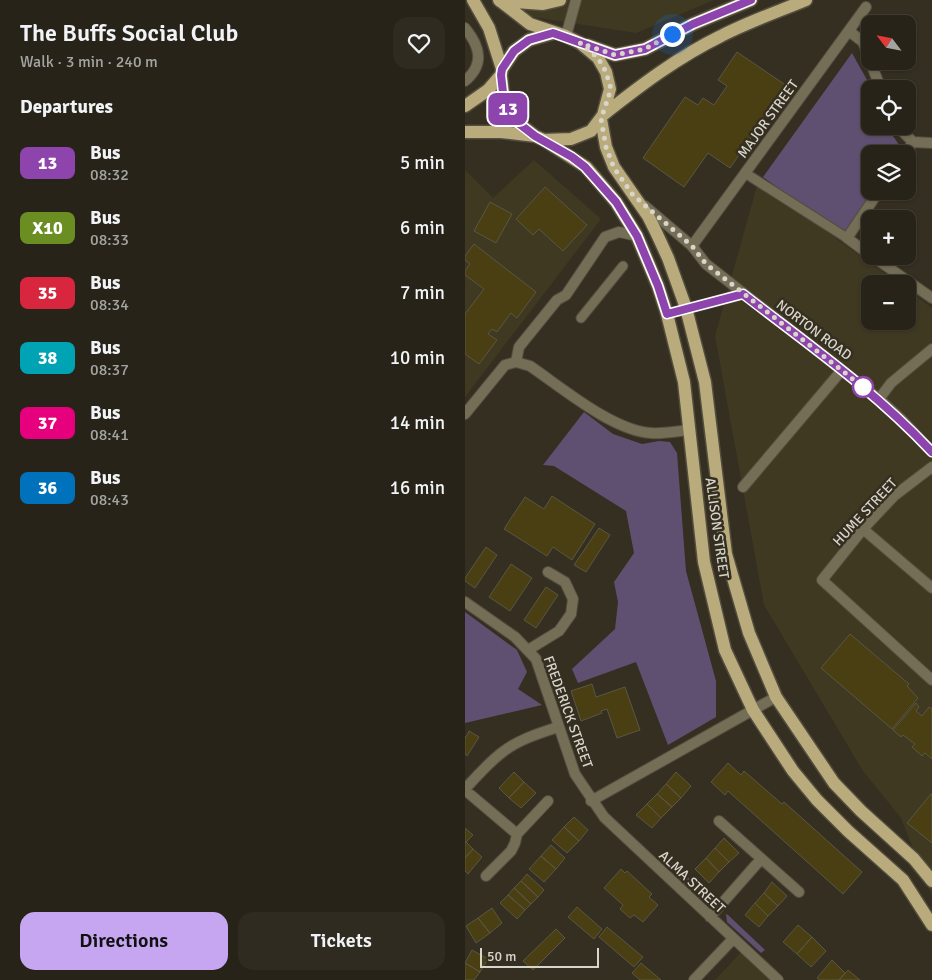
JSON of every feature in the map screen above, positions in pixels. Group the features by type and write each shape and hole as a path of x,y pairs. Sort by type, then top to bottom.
{"main road":[{"path":"473,0 489,28 501,72 504,101 513,119 539,138"},
{"path":"499,0 543,4 560,0"},
{"path":"499,0 530,24 615,55 645,49 693,24 751,0"},
{"path":"465,132 501,132 539,138 571,139 591,131 602,117 647,80 681,57 721,35 805,0"},
{"path":"465,106 488,90 514,51 529,40 553,33"},
{"path":"580,43 598,58 606,72 611,89 602,117"},
{"name":"ALLISON STREET","path":"602,117 606,147 614,168 657,232 686,308 705,382 727,554 749,633 776,697 834,783 861,811 914,859 932,881"},
{"name":"ALLISON STREET","path":"539,138 585,167 616,202 637,236 658,286 684,382 704,562 725,650 753,710 793,771 817,800 848,831 903,880 932,925"}],"street":[{"path":"566,36 576,0"},
{"name":"MAJOR STREET","path":"692,246 866,7"},
{"path":"465,28 479,51 473,74 465,81"},
{"path":"849,31 861,40"},
{"path":"906,135 913,142 932,143"},
{"name":"NORTON ROAD","path":"633,195 692,246 706,264 879,399 932,452"},
{"path":"861,248 847,238 873,200"},
{"path":"516,362 519,347 557,300 566,295 605,237 619,232 637,236"},
{"path":"885,265 932,298"},
{"path":"667,314 743,294"},
{"path":"879,399 891,383 932,349"},
{"path":"465,414 505,365 516,362 530,366 614,423 632,430 651,433 690,430"},
{"path":"743,487 842,370"},
{"name":"HUME STREET","path":"932,467 894,496 863,529 822,580 932,680"},
{"path":"863,529 932,588"},
{"path":"528,650 559,631 571,614 573,599 565,582 548,572"},
{"name":"FREDERICK STREET","path":"465,602 515,637 535,658 575,774 591,801"},
{"path":"591,801 776,697"},
{"path":"517,834 465,790 505,750 525,739 558,726"},
{"path":"486,876 511,851 517,834 548,801"},
{"name":"ALMA STREET","path":"591,801 603,817 778,980"},
{"path":"719,821 799,892"},
{"path":"709,917 761,858"},
{"path":"694,980 733,939"}],"lane":[{"path":"745,173 847,238"},
{"path":"581,318 623,266"}],"shaded area":[{"path":"513,0 714,0 636,33 526,16"},
{"path":"852,53 867,80 861,80 861,135 892,135 899,145 861,145 861,200 871,200 864,210 861,210 861,215 846,237 763,177"},
{"path":"534,160 601,219 465,397 465,170 493,198"},
{"path":"758,182 861,257 861,265 873,265 887,275 861,275 861,330 916,330 916,296 932,308 932,896 901,818 863,771 764,605 715,336"},
{"path":"584,412 613,434 642,444 659,441 670,442 677,453 686,571 716,681 716,717 668,745 636,662 578,683 572,669 615,629 618,602 614,582 634,553 626,511 554,466 543,465"},
{"path":"465,612 517,650 527,672 518,689 542,705 465,723"},
{"path":"672,862 712,900 706,899 689,888 670,868"},
{"path":"726,914 765,950 761,953 727,922"},
{"path":"744,949 778,980 715,980"}],"building":[{"path":"737,52 787,86 730,168 708,153 684,187 643,158 685,97 698,105 703,98 714,105 727,86 718,80"},
{"path":"545,187 587,225 563,251 539,229 533,235 516,219"},
{"path":"490,202 512,214 496,243 474,231"},
{"path":"474,244 536,292 517,318 511,313 497,332 492,329 488,334 497,340 479,364 465,354 465,314 484,289 465,275 465,271 470,264 465,260 465,256"},
{"path":"552,496 595,524 572,560 553,547 547,556 504,529 525,497 544,509"},
{"path":"599,528 610,535 586,572 574,565"},
{"path":"486,547 497,555 475,588 465,581 465,578"},
{"path":"511,564 532,578 510,611 489,597"},
{"path":"546,587 558,595 536,628 524,620"},
{"path":"850,634 909,684 907,686 918,698 892,729 821,668"},
{"path":"592,684 596,697 625,687 640,730 617,738 607,709 601,711 602,713 581,721 571,691"},
{"path":"916,703 919,707 916,711 922,716 929,707 932,709 932,759 925,753 922,756 912,747 915,744 903,735 901,737 893,730"},
{"path":"469,731 479,737 467,756 465,754 465,737"},
{"path":"728,763 741,775 744,771 782,804 784,802 862,872 843,894 728,791 725,795 711,782"},
{"path":"514,772 524,782 509,798 499,788"},
{"path":"676,772 691,786 681,798 666,784"},
{"path":"524,782 536,793 521,808 509,798"},
{"path":"666,784 681,798 672,807 657,794"},
{"path":"657,794 672,807 661,818 647,804"},
{"path":"932,795 932,843 907,823"},
{"path":"647,804 661,818 652,828 636,815"},
{"path":"574,817 588,830 579,841 564,827"},
{"path":"564,827 579,841 567,853 552,840"},
{"path":"465,828 473,835 465,843"},
{"path":"724,838 739,853 729,862 715,848"},
{"path":"465,843 473,849 465,858"},
{"path":"551,845 565,858 556,869 541,856"},
{"path":"715,848 729,862 719,872 706,858"},
{"path":"473,849 482,857 468,874 465,871 465,858"},
{"path":"541,856 556,869 544,882 529,869"},
{"path":"706,858 719,872 709,883 695,869"},
{"path":"621,869 625,873 627,871 652,894 649,897 658,905 643,922 634,915 630,918 620,909 623,905 604,888"},
{"path":"527,874 544,890 538,897 521,881"},
{"path":"521,881 538,897 531,904 514,888"},
{"path":"772,882 787,896 778,906 764,893"},
{"path":"514,888 531,904 525,910 508,895"},
{"path":"764,893 778,906 768,916 755,903"},
{"path":"508,895 525,910 517,919 500,903"},
{"path":"755,903 768,916 759,927 745,915"},
{"path":"577,907 602,929 594,939 568,917"},
{"path":"492,908 502,923 490,933 478,918"},
{"path":"478,918 490,933 476,943 466,926"},
{"path":"798,925 812,937 797,954 783,942"},
{"path":"607,927 643,957 634,967 599,937"},
{"path":"556,929 565,938 533,970 523,961"},
{"path":"812,937 826,951 811,967 797,954"},
{"path":"472,950 488,959 480,972 465,963"},
{"path":"832,960 845,973 839,980 820,980 817,978"},
{"path":"465,963 480,972 474,980 465,980"},
{"path":"641,963 661,980 640,980 632,973"},
{"path":"848,970 860,980 839,980"}],"bus line":[{"name":"13","path":"751,0 693,24 645,49 615,55 566,36 553,33 529,40 514,51 502,69 504,101 513,119 535,136 572,157 585,167 616,202 637,236 658,286 667,314 743,294 879,399 932,452"}],"route":[{"path":"672,34 645,49 615,55 580,43 598,58 606,72 611,89 601,119 606,147 614,168 633,195 692,246 706,264 863,387"}]}
